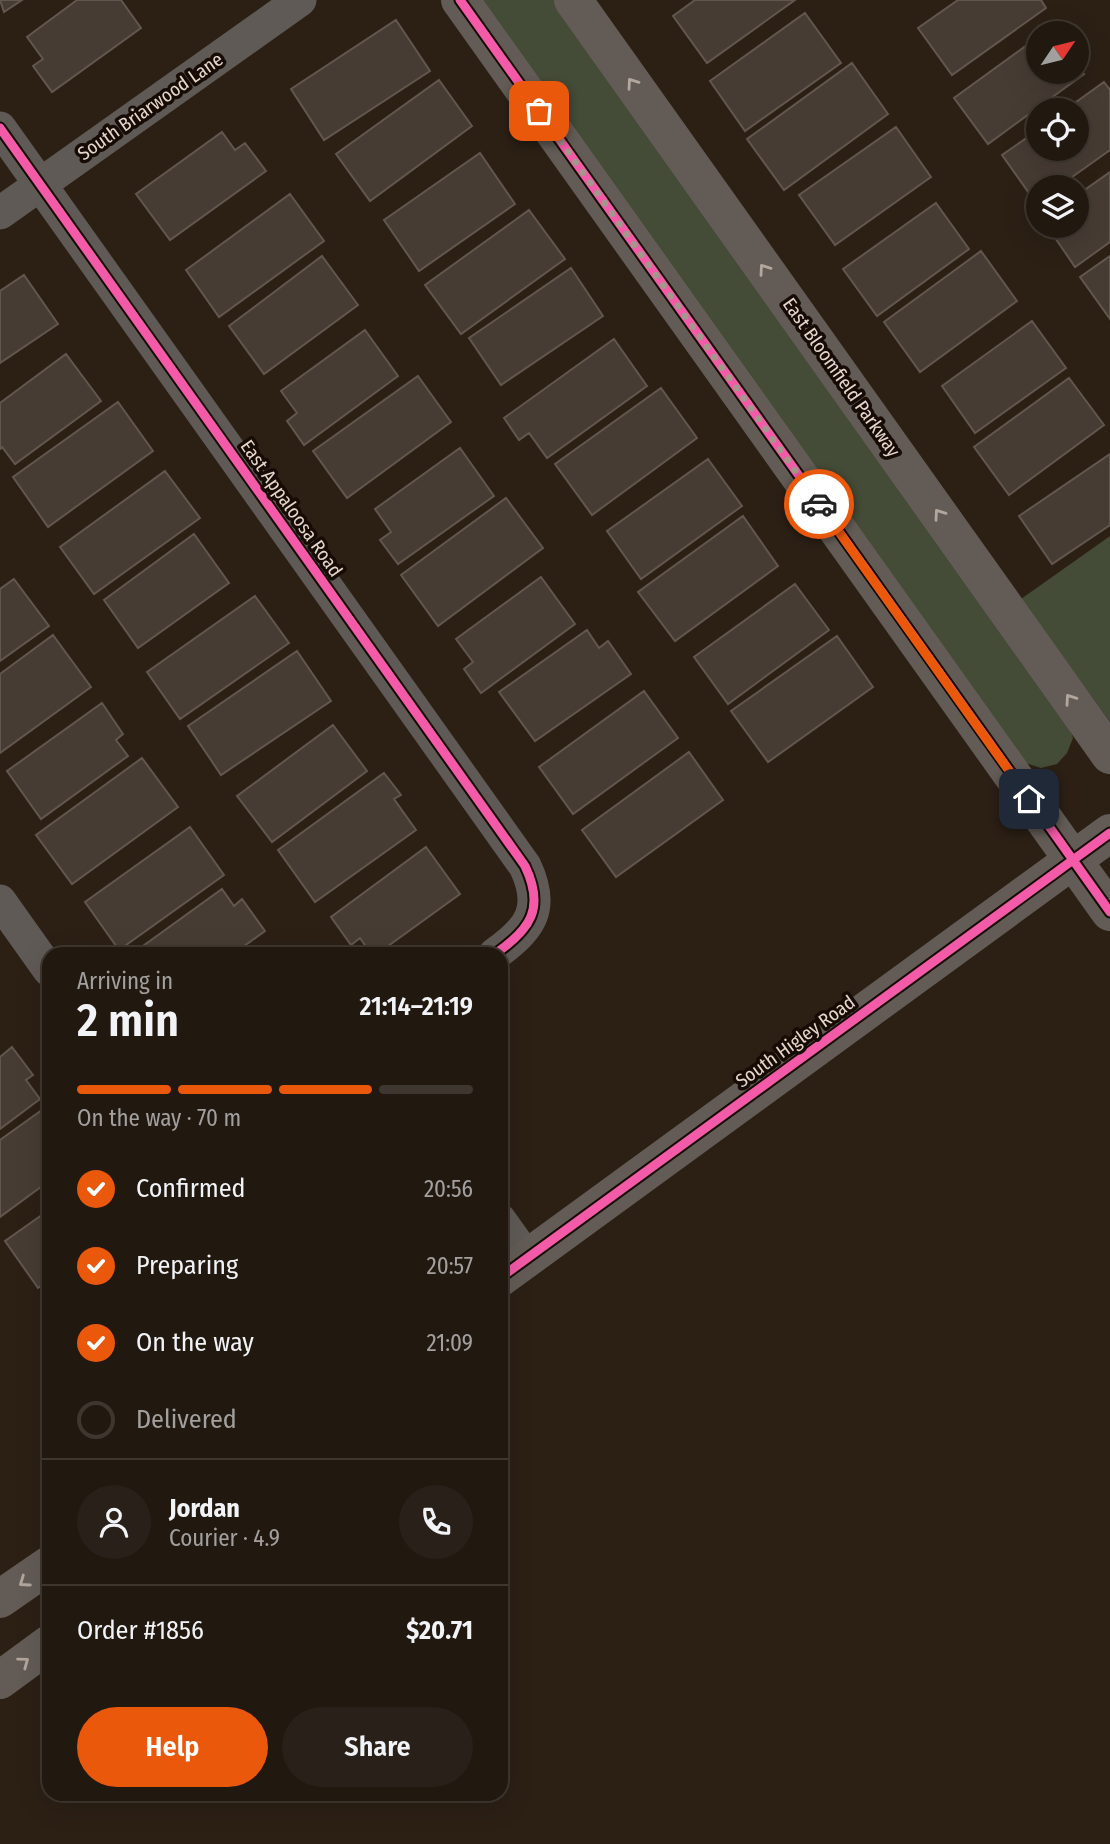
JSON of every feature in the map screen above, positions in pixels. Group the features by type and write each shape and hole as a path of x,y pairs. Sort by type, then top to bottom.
{"street":[{"name":"South Briarwood Lane","path":"0,213 300,0"},
{"path":"460,0 1110,912"},
{"name":"East Bloomfield Parkway","path":"573,0 1110,755"},
{"name":"East Appaloosa Road","path":"0,128 525,866 533,883 535,902 532,916 519,937 505,947"},
{"name":"South Higley Road","path":"514,1268 1110,834"},
{"path":"0,901 42,960"},
{"path":"508,1247 514,1268"},
{"path":"0,1599 42,1570"},
{"path":"0,1680 42,1649"}],"green space":[{"path":"477,0 556,0 1068,721 1073,738 1067,753 1057,764 1041,768 1019,761"},
{"path":"1110,536 1110,722 1021,599"}],"building":[{"path":"0,0 22,0 4,12"},
{"path":"77,0 121,0 141,28 52,92 33,66 43,59 27,37"},
{"path":"695,0 795,0 707,63 673,16"},
{"path":"958,0 1041,0 1046,8 952,75 918,28"},
{"path":"805,13 841,63 745,131 710,81"},
{"path":"396,20 430,71 324,140 291,89"},
{"path":"1026,46 1026,84 1070,84 1051,98 1026,98 1026,116 988,144 954,98"},
{"path":"852,63 888,114 784,190 747,139"},
{"path":"439,80 472,126 370,201 336,154"},
{"path":"1104,82 1110,90 1110,150 1075,175 1026,175 1026,189 1002,155 1026,138 1026,161 1089,161 1089,98 1082,98"},
{"path":"896,127 931,177 835,245 799,195"},
{"path":"222,132 235,150 245,143 266,171 170,240 136,194"},
{"path":"480,153 515,204 419,271 384,220"},
{"path":"1110,172 1110,242 1075,267 1055,238 1089,238 1089,187"},
{"path":"290,194 324,241 219,317 186,270"},
{"path":"936,203 969,249 877,316 843,269"},
{"path":"529,210 565,259 461,334 425,285"},
{"path":"981,251 1017,301 920,372 884,322"},
{"path":"322,256 358,305 264,374 229,326"},
{"path":"1110,256 1110,319 1080,277"},
{"path":"571,268 603,316 501,385 469,338"},
{"path":"24,275 58,324 0,363 0,291"},
{"path":"1032,321 1066,368 975,433 942,386"},
{"path":"365,330 398,376 304,445 287,421 297,413 281,391"},
{"path":"614,339 647,386 547,458 529,433 519,440 504,418"},
{"path":"66,354 101,401 15,464 2,447 0,449 0,403"},
{"path":"418,376 451,422 347,498 313,451"},
{"path":"1069,378 1104,425 1009,495 974,447"},
{"path":"661,388 697,438 592,515 555,464"},
{"path":"118,402 153,451 48,527 13,477"},
{"path":"460,448 494,496 398,564 380,540 391,532 375,509"},
{"path":"1110,454 1110,525 1052,564 1019,516"},
{"path":"708,459 742,506 641,579 607,531"},
{"path":"165,471 200,518 94,594 60,547"},
{"path":"506,498 543,548 438,626 401,575"},
{"path":"743,516 778,566 675,641 638,592"},
{"path":"194,534 229,583 138,648 104,600"},
{"path":"541,577 575,624 481,693 464,669 473,662 456,639"},
{"path":"14,579 49,626 0,661 0,589"},
{"path":"795,584 829,630 728,704 694,657"},
{"path":"255,596 289,643 180,719 147,672"},
{"path":"587,630 599,648 608,641 631,674 535,741 499,692"},
{"path":"53,635 91,687 0,753 0,674"},
{"path":"837,636 873,687 768,762 731,711"},
{"path":"297,651 331,701 221,775 188,726"},
{"path":"644,691 678,738 573,814 539,767"},
{"path":"102,703 123,734 116,740 128,756 41,819 7,771"},
{"path":"333,725 367,771 272,842 237,796"},
{"path":"689,752 723,800 616,877 582,830"},
{"path":"142,758 178,807 72,884 36,835"},
{"path":"384,773 401,795 394,799 416,830 315,902 278,850"},
{"path":"190,827 224,875 123,947 117,947 85,902"},
{"path":"426,847 460,894 387,947 366,947 360,938 351,945 331,917"},
{"path":"222,889 234,906 242,899 265,931 243,947 142,947"},
{"path":"12,1047 33,1075 26,1080 40,1099 0,1129 0,1057"},
{"path":"42,1110 42,1186 0,1217 0,1140"},
{"path":"42,1215 42,1285 38,1288 5,1241"}],"cycle path":[{"path":"460,0 1110,912"},
{"path":"0,128 525,866 534,894 534,906 526,926 504,947"},
{"path":"508,1272 1110,833"}],"way so far":[{"path":"539,111 819,504"}],"route":[{"path":"819,504 1029,799"}]}
